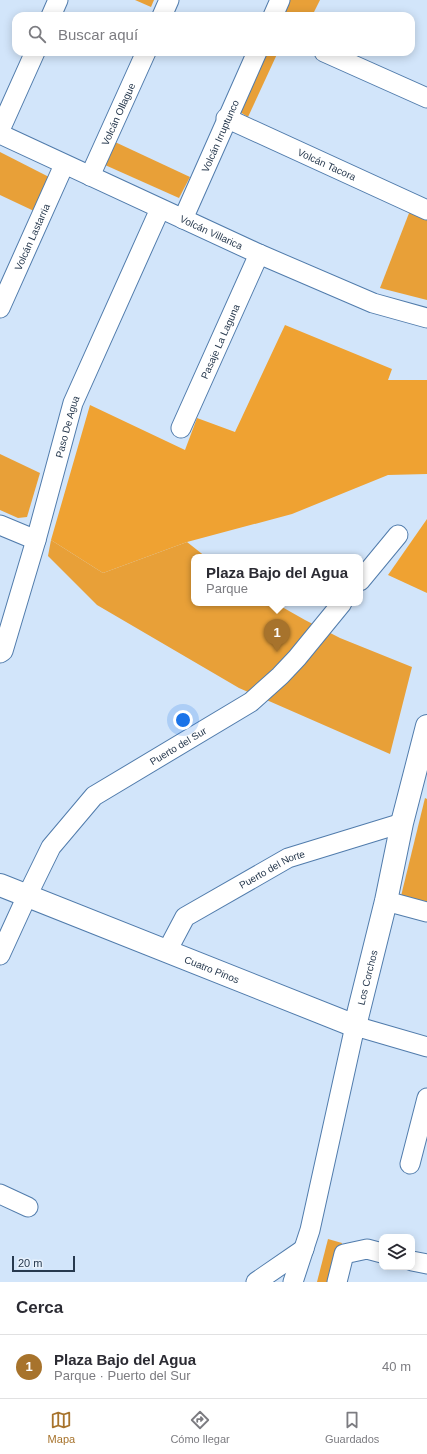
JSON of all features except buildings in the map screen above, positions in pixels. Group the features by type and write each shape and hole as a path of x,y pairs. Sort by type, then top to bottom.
{"street":[{"path":"52,12 58,0"},
{"path":"164,12 170,0"},
{"path":"275,12 280,0"},
{"path":"0,130 33,56"},
{"name":"Volcán Ollague","path":"90,176 144,56"},
{"name":"Volcán Irruptunco","path":"183,219 226,118 255,56"},
{"path":"333,56 427,98"},
{"name":"Volcán Tacora","path":"226,118 427,210"},
{"name":"Volcán Villarica","path":"0,134 64,165 259,254 373,303 427,318"},
{"name":"Volcán Lastarria","path":"0,308 64,165"},
{"name":"Paso De Agua","path":"0,653 2,651 36,540 73,403 160,208"},
{"name":"Pasaje La Laguna","path":"181,428 259,254"},
{"path":"0,525 36,540"},
{"path":"363,577 398,535"},
{"name":"Puerto del Sur","path":"0,955 51,847 94,796 251,702 280,676 297,658 340,606"},
{"name":"Los Corchos","path":"293,1282 310,1230 355,1026 386,901 402,824 420,782 427,726"},
{"name":"Puerto del Norte","path":"167,952 185,917 288,858 402,824"},
{"name":"Cuatro Pinos","path":"0,885 355,1026 427,1047"},
{"path":"386,901 427,912"},
{"path":"410,1164 427,1098"},
{"path":"0,1194 28,1206"},
{"path":"256,1282 304,1249"},
{"path":"337,1282 344,1254 374,1251"},
{"path":"415,1262 427,1264"}],"shaded area":[{"path":"135,0 154,0 151,7"},
{"path":"287,0 320,0 314,12 282,12"},
{"path":"266,56 276,56 248,117 240,112"},
{"path":"115,142 190,177 179,198 105,165"},
{"path":"0,152 49,177 34,211 0,195"},
{"path":"411,208 427,216 427,300 380,288"},
{"path":"285,325 392,369 388,380 427,380 427,474 388,475 292,514 187,542 103,573 51,540 90,405 185,450 197,418 235,432"},
{"path":"0,454 40,473 27,517 18,518 0,510"},
{"path":"427,519 427,593 388,575"},
{"path":"51,540 103,573 187,542 202,554 191,554 191,606 280,606 340,638 412,667 390,754 239,688 97,605 48,556"},
{"path":"425,798 427,799 427,902 401,896"},
{"path":"328,1239 342,1243 332,1282 317,1282"}],"place":[{"name":"Plaza Bajo del Agua","path":"277,652"}]}
